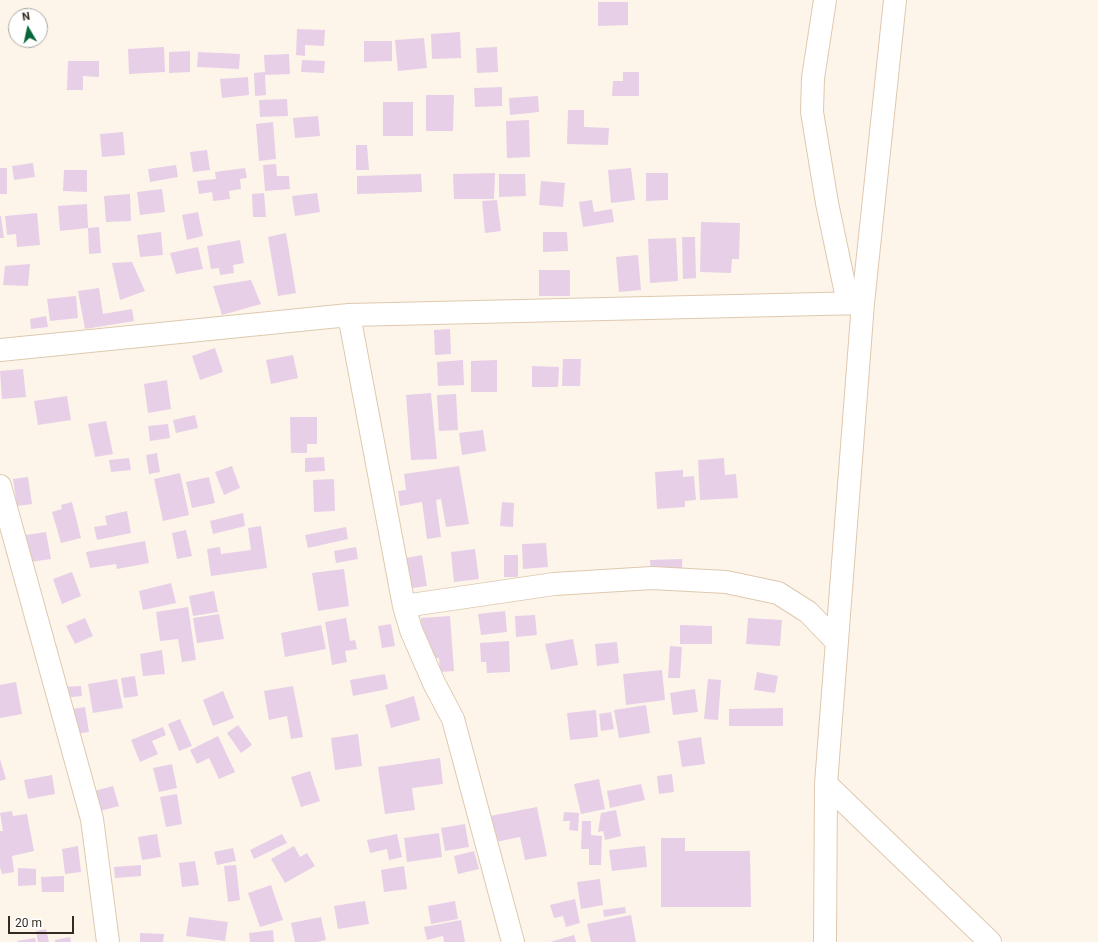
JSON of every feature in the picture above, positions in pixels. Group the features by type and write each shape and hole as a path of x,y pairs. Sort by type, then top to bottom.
{"street":[{"path":"825,0 813,78 812,112 827,203 855,303"},
{"path":"825,942 826,784 837,642 855,303 895,0"},
{"path":"0,350 350,314 855,303"},
{"path":"350,314 404,606 411,630 434,683 453,719 513,942"},
{"path":"0,486 92,818 108,942"},
{"path":"404,606 554,584 652,578 726,582 778,593 808,612 837,642"},
{"path":"826,784 990,942"}],"building":[{"path":"598,2 628,2 628,25 598,26"},
{"path":"297,29 325,30 324,46 305,45 305,56 296,55"},
{"path":"460,32 461,58 432,59 431,34"},
{"path":"424,38 427,68 398,71 395,40"},
{"path":"364,41 392,41 392,61 364,62"},
{"path":"164,47 165,72 129,74 128,49"},
{"path":"497,47 498,72 477,73 476,48"},
{"path":"190,51 190,72 169,73 169,52"},
{"path":"198,52 240,54 239,69 197,67"},
{"path":"289,54 290,74 265,75 266,95 255,96 254,73 265,72 264,55"},
{"path":"302,60 325,61 324,73 301,72"},
{"path":"68,61 99,61 99,77 83,76 83,90 67,90"},
{"path":"623,72 639,72 639,96 612,96 613,81 623,81"},
{"path":"248,77 249,95 222,98 220,79"},
{"path":"502,87 502,106 475,107 474,88"},
{"path":"426,95 454,95 453,131 426,131"},
{"path":"538,96 539,112 510,115 509,98"},
{"path":"287,99 288,116 260,117 259,100"},
{"path":"383,102 413,102 413,136 383,136"},
{"path":"568,110 584,110 584,127 609,128 608,145 567,144"},
{"path":"318,116 320,136 295,138 293,118"},
{"path":"529,120 530,157 507,158 506,121"},
{"path":"273,122 276,159 259,161 256,124"},
{"path":"123,132 125,155 102,157 100,134"},
{"path":"356,145 367,145 369,170 356,170"},
{"path":"207,150 210,170 193,172 190,152"},
{"path":"33,163 35,177 14,180 12,166"},
{"path":"276,164 277,176 289,176 290,189 265,191 263,165"},
{"path":"176,165 178,177 150,182 148,169"},
{"path":"0,168 7,168 7,194 0,194"},
{"path":"245,168 247,178 240,179 241,189 229,191 230,199 213,201 212,192 199,194 197,181 216,179 215,172"},
{"path":"631,168 635,200 611,203 608,170"},
{"path":"64,170 87,170 87,192 63,191"},
{"path":"495,173 494,199 454,199 453,174"},
{"path":"646,173 668,173 668,200 646,201"},
{"path":"421,174 422,192 357,194 357,176"},
{"path":"499,174 525,174 526,196 499,197"},
{"path":"541,181 565,183 563,207 539,205"},
{"path":"162,189 165,212 140,215 137,192"},
{"path":"264,193 266,217 253,217 252,194"},
{"path":"317,193 320,212 295,216 292,196"},
{"path":"130,194 131,221 106,222 104,196"},
{"path":"497,200 501,231 485,233 482,201"},
{"path":"592,200 594,212 612,209 614,222 583,227 579,202"},
{"path":"87,204 88,228 60,231 58,206"},
{"path":"198,212 203,236 187,240 182,215"},
{"path":"37,213 40,245 17,247 16,234 7,235 5,216"},
{"path":"1,216 4,238 0,238"},
{"path":"701,222 740,223 739,259 732,259 731,273 700,272"},
{"path":"99,227 101,253 89,254 88,228"},
{"path":"161,232 163,255 140,257 137,235"},
{"path":"543,232 567,232 568,251 543,252"},
{"path":"286,233 296,293 278,296 268,237"},
{"path":"682,237 695,237 696,278 683,279"},
{"path":"676,238 678,281 650,283 648,239"},
{"path":"240,240 244,263 233,265 234,273 220,275 219,268 211,269 207,246"},
{"path":"198,247 203,269 176,274 170,253"},
{"path":"638,255 641,290 619,292 616,257"},
{"path":"132,262 145,291 120,300 112,263"},
{"path":"30,264 28,286 3,285 5,266"},
{"path":"539,270 570,270 570,296 539,296"},
{"path":"251,280 261,304 222,315 213,286"},
{"path":"99,288 103,314 132,309 134,321 85,329 78,291"},
{"path":"76,296 78,318 50,321 47,299"},
{"path":"46,316 48,327 31,329 30,319"},
{"path":"450,329 451,354 435,355 434,330"},
{"path":"215,348 223,372 200,380 192,356"},
{"path":"293,355 298,378 271,384 266,360"},
{"path":"563,359 581,359 580,386 562,386"},
{"path":"463,360 464,385 438,386 437,362"},
{"path":"497,360 497,392 471,392 471,361"},
{"path":"532,366 559,367 558,387 532,387"},
{"path":"23,369 26,397 2,399 0,371"},
{"path":"167,380 171,409 148,413 144,384"},
{"path":"431,393 437,459 411,460 406,395"},
{"path":"456,394 458,430 439,431 437,395"},
{"path":"67,396 71,420 38,425 34,401"},
{"path":"195,415 198,428 176,433 173,420"},
{"path":"290,417 317,417 317,444 307,444 307,453 291,453"},
{"path":"106,421 113,454 95,457 88,424"},
{"path":"168,424 170,438 150,441 148,426"},
{"path":"483,430 486,451 462,455 459,433"},
{"path":"157,453 160,472 149,474 146,455"},
{"path":"324,457 325,471 305,472 305,458"},
{"path":"129,458 131,470 111,472 109,460"},
{"path":"724,458 725,475 736,474 738,498 700,500 698,460"},
{"path":"232,466 240,488 224,495 215,472"},
{"path":"459,466 469,524 446,527 441,499 436,500 441,537 427,539 422,502 400,506 398,491 406,490 404,474"},
{"path":"683,470 683,477 694,476 696,500 685,501 685,507 657,509 655,472"},
{"path":"180,473 189,515 163,521 154,479"},
{"path":"28,477 32,504 17,506 13,479"},
{"path":"209,477 215,503 192,508 186,482"},
{"path":"334,479 335,511 314,512 313,480"},
{"path":"72,502 81,538 61,543 52,512 62,509 61,505"},
{"path":"502,502 514,503 513,527 500,526"},
{"path":"127,511 131,533 97,540 94,527 107,525 105,516"},
{"path":"243,513 245,526 213,534 210,521"},
{"path":"261,526 267,568 211,576 207,549 220,547 221,554 251,550 248,528"},
{"path":"346,527 348,539 308,548 305,535"},
{"path":"186,530 192,556 177,559 172,533"},
{"path":"46,532 51,559 30,562 26,535"},
{"path":"145,541 149,563 117,569 116,564 90,568 86,552"},
{"path":"546,543 548,567 523,569 522,544"},
{"path":"356,547 358,559 336,563 334,551"},
{"path":"475,549 479,579 454,582 451,552"},
{"path":"422,555 427,586 406,589 401,559"},
{"path":"504,555 518,555 518,577 504,577"},
{"path":"682,559 683,587 652,589 650,560"},
{"path":"344,569 349,606 318,611 312,573"},
{"path":"72,572 81,596 62,604 53,579"},
{"path":"171,583 176,603 143,610 139,591"},
{"path":"214,591 218,612 193,616 189,596"},
{"path":"188,607 196,660 182,662 178,639 160,641 156,612"},
{"path":"505,611 507,632 481,635 478,614"},
{"path":"219,614 224,639 197,643 193,618"},
{"path":"535,615 537,635 516,637 515,616"},
{"path":"450,616 454,671 440,672 439,658 423,659 421,618"},
{"path":"85,618 93,636 75,644 66,626"},
{"path":"346,618 350,641 355,640 357,649 345,651 347,662 332,665 325,622"},
{"path":"748,618 782,620 780,646 746,644"},
{"path":"391,624 395,646 382,648 378,626"},
{"path":"321,625 326,649 285,657 281,633"},
{"path":"680,625 712,626 712,644 680,644"},
{"path":"573,639 578,665 551,670 545,644"},
{"path":"509,641 510,672 487,673 486,662 481,662 480,643"},
{"path":"617,642 619,663 597,666 595,644"},
{"path":"670,646 682,647 680,678 668,678"},
{"path":"162,650 165,674 143,676 140,654"},
{"path":"662,670 665,700 626,705 623,674"},
{"path":"757,672 778,676 775,693 754,690"},
{"path":"385,674 388,689 353,696 350,680"},
{"path":"135,676 138,696 124,698 121,678"},
{"path":"117,679 123,708 93,713 88,684"},
{"path":"708,679 721,680 718,720 704,719"},
{"path":"16,682 22,714 0,718 0,685"},
{"path":"81,686 82,696 63,698 62,687"},
{"path":"293,686 303,737 291,739 287,716 269,720 264,691"},
{"path":"695,689 698,712 673,715 670,693"},
{"path":"223,691 234,718 213,726 203,700"},
{"path":"414,696 420,720 391,728 385,705"},
{"path":"646,705 650,733 619,738 614,710"},
{"path":"85,707 89,732 69,735 66,710"},
{"path":"783,708 783,726 729,726 729,709"},
{"path":"596,710 598,737 570,740 567,713"},
{"path":"611,712 614,729 601,731 599,714"},
{"path":"180,719 192,746 179,751 168,724"},
{"path":"238,725 252,745 241,753 227,733"},
{"path":"163,727 166,735 152,741 158,754 140,762 131,740"},
{"path":"358,734 362,766 335,770 331,738"},
{"path":"218,736 235,772 219,779 209,758 197,764 190,750"},
{"path":"701,737 705,764 682,767 678,741"},
{"path":"440,758 443,784 412,788 415,810 385,814 378,767"},
{"path":"0,759 6,779 0,781"},
{"path":"172,764 177,788 159,792 153,768"},
{"path":"310,771 320,801 301,807 291,777"},
{"path":"672,774 674,792 659,794 657,776"},
{"path":"52,775 55,794 28,799 24,780"},
{"path":"599,779 605,809 581,814 574,784"},
{"path":"641,784 645,800 610,808 607,791"},
{"path":"113,786 119,806 100,811 94,791"},
{"path":"177,794 182,824 166,827 160,797"},
{"path":"537,807 547,856 525,860 520,837 496,842 490,816"},
{"path":"616,810 621,836 605,840 603,831 598,832 601,813"},
{"path":"12,811 13,816 27,814 34,851 12,856 14,872 2,874 0,867 0,831 3,831 0,813"},
{"path":"564,812 579,813 578,831 569,830 570,821 563,821"},
{"path":"582,821 591,821 591,835 602,836 601,865 589,865 589,849 581,849"},
{"path":"465,824 469,847 445,851 441,828"},
{"path":"439,833 442,857 407,862 404,838"},
{"path":"157,834 161,857 142,860 138,837"},
{"path":"282,834 287,843 254,859 250,850"},
{"path":"397,834 402,857 389,860 387,849 370,853 367,840"},
{"path":"661,838 685,838 685,851 750,851 751,907 661,907"},
{"path":"78,846 81,872 65,874 62,849"},
{"path":"294,846 300,857 307,853 315,866 285,883 271,859"},
{"path":"645,846 647,867 612,871 609,850"},
{"path":"233,848 236,861 217,865 214,852"},
{"path":"474,851 479,869 458,874 454,856"},
{"path":"195,861 199,885 182,887 179,863"},
{"path":"141,865 141,876 115,878 114,867"},
{"path":"236,865 240,900 228,902 224,866"},
{"path":"404,866 407,889 384,892 381,870"},
{"path":"18,868 36,869 36,885 18,886"},
{"path":"64,876 64,892 42,892 41,877"},
{"path":"600,879 603,905 581,909 577,882"},
{"path":"271,885 283,920 260,927 248,893"},
{"path":"575,899 580,923 566,927 563,916 554,918 550,905"},
{"path":"365,901 369,924 338,929 334,906"},
{"path":"455,901 458,919 431,924 428,906"},
{"path":"625,907 626,913 604,917 603,910"},
{"path":"631,915 636,942 591,942 587,924"},
{"path":"189,917 228,922 225,941 186,936"},
{"path":"321,917 326,940 317,942 295,942 291,923"},
{"path":"461,920 465,942 444,942 443,936 427,940 424,927"},
{"path":"46,929 49,942 38,942 36,931"},
{"path":"273,930 274,942 250,942 249,933"},
{"path":"140,933 164,934 163,942 140,942"},
{"path":"574,935 576,942 550,942"},
{"path":"70,937 71,942 55,942 55,940"},
{"path":"35,938 36,942 17,942 17,941"}]}
